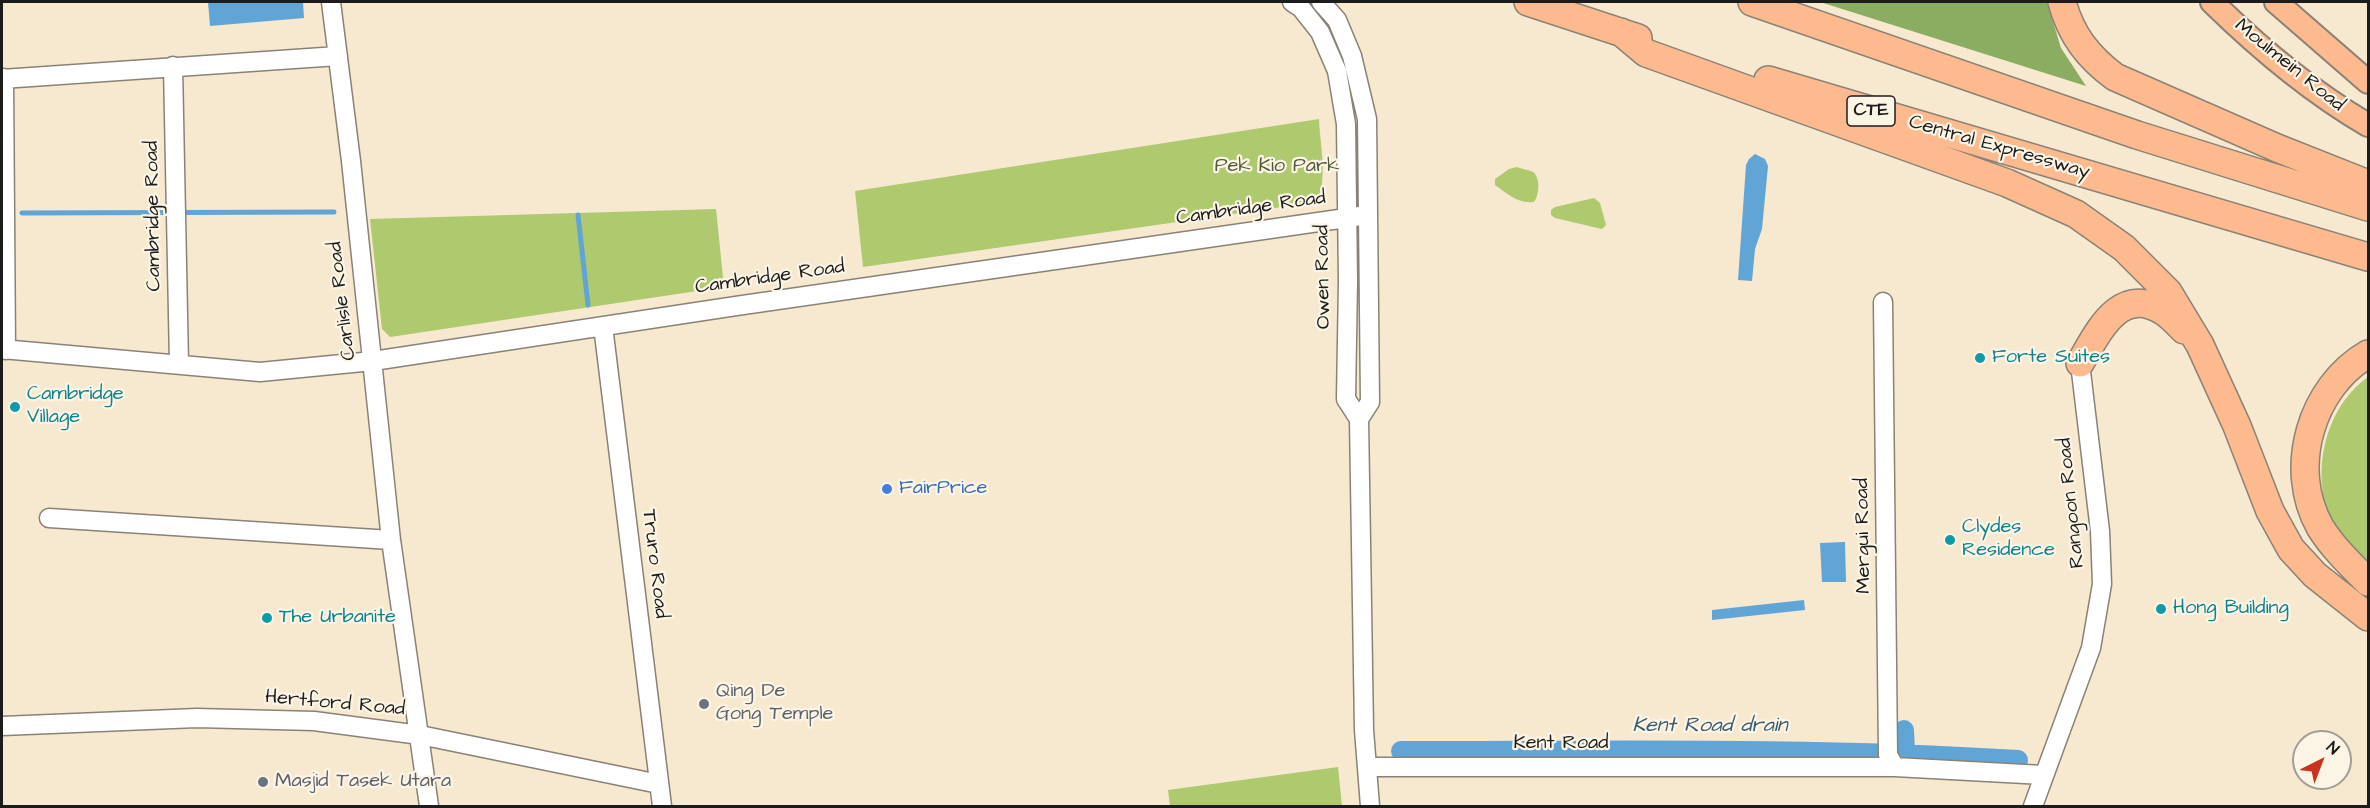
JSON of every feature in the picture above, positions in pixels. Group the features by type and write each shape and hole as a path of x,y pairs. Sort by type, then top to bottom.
{"highway":[{"name":"Central Expressway","path":"1528,2 1772,81 2368,257"},
{"path":"1752,2 2137,135 2368,207"},
{"path":"2062,2 2066,17 2078,41 2094,62 2115,77 2277,148 2368,184"},
{"path":"1621,32 1646,53 1954,163 2076,213 2124,248 2168,292 2200,345 2237,426 2270,511 2291,549 2315,575 2368,617"},
{"path":"2080,363 2104,322 2121,307 2142,302 2164,312 2200,345"},
{"path":"2368,354 2351,364 2332,386 2316,412 2306,447 2306,491 2320,526 2339,554 2368,582"}],"main road":[{"name":"Moulmein Road","path":"2212,2 2259,45 2338,108 2368,125"},
{"name":"Moulmein Road","path":"2277,2 2368,82"}],"street":[{"name":"Carlisle Road","path":"331,2 373,361 390,540 429,807"},
{"name":"Owen Road","path":"1292,2 1301,8 1320,32 1336,71 1346,124 1346,399 1359,419 1361,606 1370,807"},
{"name":"Owen Road","path":"1321,2 1337,20 1352,56 1367,119 1370,402 1359,419"},
{"path":"3,79 173,66 338,57"},
{"name":"Cambridge Road","path":"173,66 179,364"},
{"name":"Cambridge Road","path":"3,79 4,349 260,372 373,361 1367,215"},
{"name":"Mergui Road","path":"1883,302 1889,729 1892,761"},
{"name":"Truro Road","path":"603,326 662,807"},
{"name":"Rangoon Road","path":"2033,807 2091,648 2102,584 2100,531 2080,363"},
{"path":"49,518 390,540"},
{"name":"Hertford Road","path":"2,726 207,718 314,721 420,735 659,784"},
{"name":"Kent Road","path":"1368,767 1892,761 2043,775"}],"green space":[{"path":"1820,2 2047,2 2061,48 2086,86"},
{"name":"Pek Kio Park","path":"1319,119 1323,172 1317,202 863,267 855,191"},
{"path":"1517,167 1536,175 1538,187 1534,202 1518,200 1495,185 1495,179 1509,169"},
{"path":"1594,198 1600,203 1606,225 1602,229 1555,218 1551,215 1551,210 1555,207"},
{"path":"716,209 724,287 390,337 382,329 370,219"},
{"path":"2368,377 2368,567 2337,533 2328,514 2323,493 2322,471 2324,449 2339,408 2352,391"},
{"path":"1338,767 1342,806 1170,806 1168,790"}],"water":[{"path":"208,2 303,2 304,18 210,26"},
{"path":"1755,154 1765,159 1768,166 1762,229 1755,249 1752,281 1738,280 1746,165"},
{"path":"1845,542 1846,582 1822,582 1820,543"},
{"path":"1804,600 1805,610 1712,620 1712,610"}],"waterway":[{"path":"22,213 334,212"},
{"path":"578,215 588,305"},
{"path":"1904,730 1905,753"},
{"name":"Kent Road drain","path":"1401,751 1787,751 2018,760"}],"place":[{"name":"Forte Suites","path":"1980,358"},
{"name":"Cambridge Village","path":"15,407"},
{"name":"FairPrice","path":"887,489"},
{"name":"Clydes Residence","path":"1950,540"},
{"name":"Hong Building","path":"2161,609"},
{"name":"The Urbanite","path":"267,618"},
{"name":"Qing De Gong Temple","path":"704,704"},
{"name":"Masjid Tasek Utara","path":"263,782"}]}
